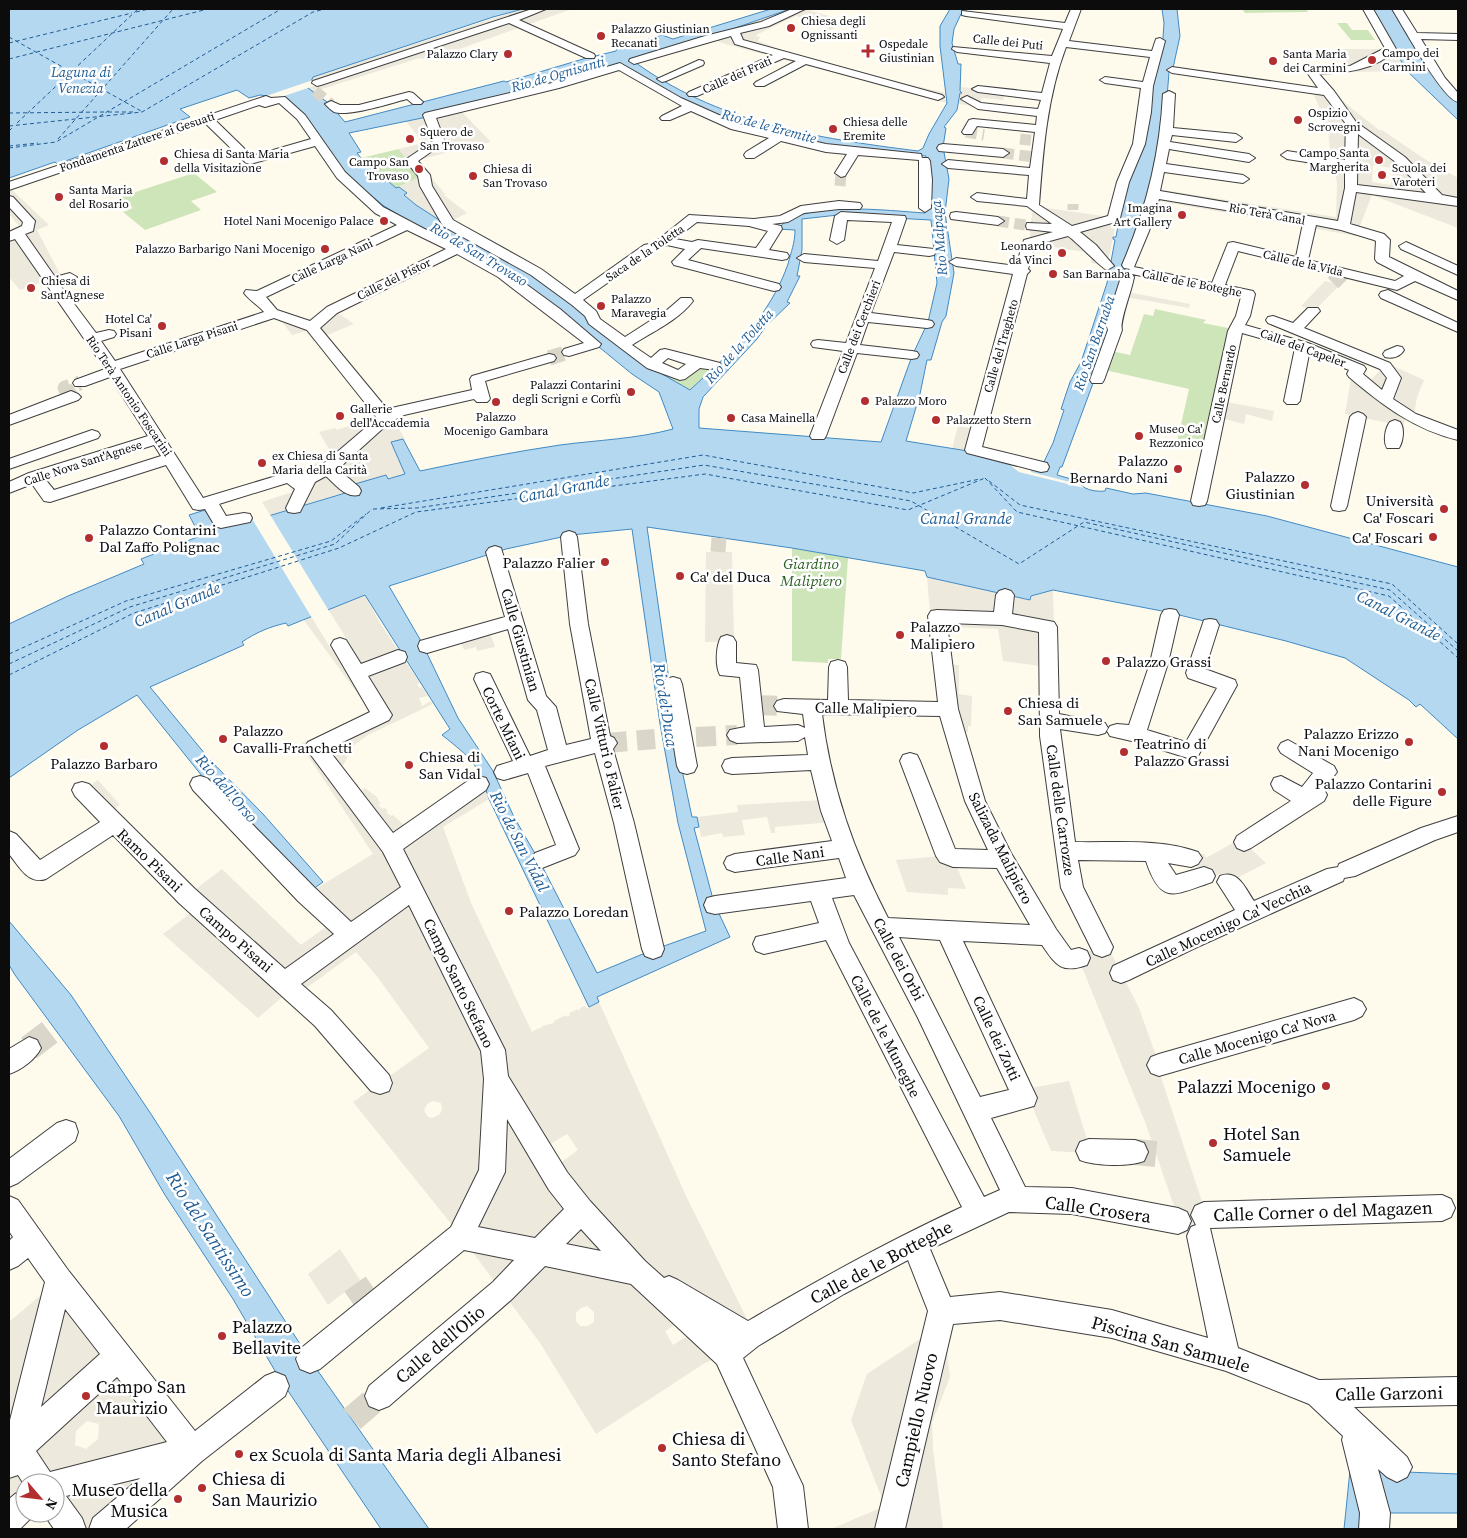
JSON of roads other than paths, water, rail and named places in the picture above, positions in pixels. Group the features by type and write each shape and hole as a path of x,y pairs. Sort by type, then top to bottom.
{"street":[{"path":"317,85 541,9"},
{"path":"724,109 662,79 635,60 709,38 734,34 765,24 800,9"},
{"path":"1033,204 1036,162 1046,97 1056,60 1076,9"},
{"path":"1368,9 1391,49 1352,70 1311,70 1352,124 1401,160 1438,198"},
{"path":"1397,9 1441,80 1458,99"},
{"path":"966,13 1069,27"},
{"path":"509,19 590,56"},
{"path":"734,34 739,42 781,55 938,97"},
{"path":"1414,36 1458,37"},
{"path":"1032,226 1069,230 1114,218 1121,186 1140,137 1146,86 1157,56 1160,41"},
{"path":"1062,43 1157,56"},
{"name":"Calle dei Puti","path":"957,49 1056,60"},
{"name":"Calle dei Frati","path":"693,94 781,55"},
{"path":"760,84 804,62"},
{"path":"662,79 699,63"},
{"path":"1280,74 1232,72 1175,65 1330,94"},
{"path":"449,152 438,142 429,116 555,86 620,66 690,108 735,127 826,148 920,156"},
{"path":"1298,75 1315,76"},
{"path":"967,99 978,89 982,76"},
{"path":"1105,80 1146,86"},
{"path":"978,89 1046,97"},
{"path":"967,99 1006,92"},
{"path":"1097,380 1114,330 1113,324 1128,281 1153,192 1167,131 1169,94"},
{"path":"334,107 359,108 409,95 417,102"},
{"name":"Fondamenta Zattere ai Gesuati","path":"9,186 264,100 265,104 281,99 301,116 341,175 379,210 406,226 471,255 503,274 555,312 594,344 569,352"},
{"path":"967,99 978,106 1043,113"},
{"path":"666,118 690,108"},
{"path":"459,110 438,142 412,160 431,185 448,223 536,272 575,300 591,314 594,321 652,365 665,353 697,363 715,366"},
{"path":"207,119 250,160 318,141"},
{"path":"767,122 920,156"},
{"path":"968,132 973,122 1040,137"},
{"path":"1343,226 1351,188 1352,124"},
{"path":"1167,131 1236,138"},
{"path":"984,135 1020,139"},
{"path":"750,155 779,137"},
{"path":"1164,145 1250,158"},
{"path":"841,174 854,151"},
{"path":"1003,153 947,156 1036,162"},
{"path":"1287,155 1352,165"},
{"path":"920,156 926,180 925,208"},
{"path":"1158,167 1244,179"},
{"path":"1351,188 1458,202"},
{"name":"Rio Terà Canal","path":"1153,192 1343,226 1383,240 1382,259 1415,275"},
{"path":"977,197 1033,204 1098,253 1107,266"},
{"path":"9,200 29,221 18,233"},
{"path":"760,253 773,225 801,210 839,206 837,240"},
{"name":"Calle dei Cerchieri","path":"818,436 903,214 839,206"},
{"path":"956,216 998,221"},
{"name":"Saca de la Toletta","path":"575,300 649,248 664,241 694,218 773,225"},
{"path":"721,220 699,246 679,262 774,287"},
{"path":"1301,263 1310,221"},
{"name":"Calle Larga Nani","path":"278,315 254,294 406,226"},
{"name":"Calle del Tragheto","path":"1041,467 973,450 996,359 1030,243 1069,230"},
{"name":"Rio Terà Antonio Foscarini","path":"18,233 158,438 199,505 210,502"},
{"path":"664,241 782,256"},
{"name":"Calle de la Vida","path":"1217,287 1233,246 1397,286 1415,275"},
{"path":"1406,246 1458,271"},
{"path":"889,248 929,252"},
{"name":"Calle del Pistor","path":"317,332 332,310 456,249"},
{"path":"804,258 883,265"},
{"path":"956,262 1023,271"},
{"path":"1415,275 1458,296"},
{"path":"50,282 70,277"},
{"path":"1128,281 1225,301 1245,301"},
{"name":"Calle de le Boteghe","path":"1128,281 1217,287 1245,301"},
{"path":"1388,294 1386,295 1458,328"},
{"path":"625,343 672,313 686,301"},
{"name":"Calle Bernardo","path":"1199,501 1235,331 1238,327 1245,301"},
{"path":"1296,328 1313,311"},
{"path":"278,315 317,332 389,415"},
{"name":"Calle Larga Pisani","path":"9,420 73,397 76,389 112,369 278,315"},
{"path":"864,317 897,319 927,324"},
{"path":"1273,320 1386,359 1394,378 1385,400 1411,417 1458,435"},
{"name":"Calle del Capeler","path":"1238,327 1303,346 1359,369 1354,374 1385,400"},
{"path":"92,339 109,334"},
{"path":"818,344 912,355"},
{"path":"1292,400 1303,346"},
{"path":"290,488 328,469 361,430 389,415 481,396 476,379 549,358"},
{"path":"1339,506 1358,418"},
{"path":"1393,445 1395,425"},
{"path":"9,464 92,435"},
{"name":"Calle Nova Sant'Agnese","path":"9,488 35,477 158,438"},
{"path":"35,477 50,497 170,458"},
{"path":"328,469 352,491"},
{"path":"244,518 221,522 210,502 286,478 308,479"},
{"path":"294,508 308,479"},
{"name":"Calle Vitturi o Falier","path":"569,537 579,624 653,949"},
{"name":"Calle Giustinian","path":"495,552 538,700 546,707 560,754"},
{"path":"1002,618 1005,595"},
{"path":"1170,615 1159,663 1127,732 1191,751 1228,685 1195,673 1210,625"},
{"name":"Salizada Malipiero","path":"1002,618 937,616 948,709 975,801 1003,859 1048,936 1063,957 1069,960 1079,958"},
{"name":"Calle delle Carrozze","path":"1002,618 1048,627 1050,667 1049,720 1072,888 1102,947"},
{"path":"427,646 515,621"},
{"path":"726,642 727,670 749,670 754,705 745,734 740,764 819,762"},
{"path":"340,645 357,673 398,657"},
{"path":"838,667 838,707"},
{"name":"Campo Santo Stefano","path":"357,673 382,714 315,747 391,846 493,1050 496,1079 492,1172 460,1236 636,1270 748,1336"},
{"name":"Corte Miani","path":"483,680 530,764 568,849 542,858"},
{"path":"674,684 687,766"},
{"name":"Calle Malipiero","path":"784,706 948,709"},
{"name":"Calle dei Orbi","path":"812,707 823,812 846,848 860,885 926,1011 1018,1200"},
{"path":"1049,720 1098,728"},
{"path":"745,734 798,734"},
{"path":"504,772 560,754 605,744"},
{"path":"1244,842 1316,795 1310,790 1327,772 1288,748"},
{"path":"910,761 950,857 1003,859"},
{"path":"200,784 306,894 350,935 413,890"},
{"path":"391,846 479,784"},
{"path":"1281,784 1308,801"},
{"path":"9,840 38,873 107,828 82,790"},
{"name":"Calle Mocenigo Ca' Vecchia","path":"1121,973 1249,912 1428,834 1458,824"},
{"name":"Campo Pisani","path":"107,828 176,902 187,896 291,988 315,959 350,935"},
{"name":"Calle Nani","path":"735,863 846,848"},
{"path":"1066,852 1154,852 1191,858"},
{"path":"1154,852 1160,870 1171,886 1204,876"},
{"path":"1228,882 1249,912"},
{"path":"715,905 860,885"},
{"name":"Calle de le Muneghe","path":"818,891 848,963 977,1210"},
{"path":"883,928 1048,936"},
{"path":"764,944 834,929"},
{"name":"Calle dei Zotti","path":"947,931 1025,1098 974,1110"},
{"path":"291,988 323,1018 380,1083"},
{"name":"Calle Mocenigo Ca' Nova","path":"1159,1065 1354,1009"},
{"name":"Campo Santo Stefano","path":"496,1079 558,1181 581,1210 636,1270 727,1354"},
{"path":"9,1174 66,1132"},
{"path":"1089,1151 1135,1152"},
{"name":"Calle de le Botteghe","path":"748,1336 834,1285 977,1210 1008,1199 1018,1200"},
{"name":"Calle Crosera","path":"1018,1200 1072,1201 1178,1222"},
{"name":"Calle Corner o del Magazen","path":"1226,1357 1202,1226 1442,1208"},
{"path":"9,1209 59,1280 118,1357 196,1448"},
{"path":"540,1252 581,1210"},
{"path":"310,1359 370,1306 460,1236"},
{"path":"9,1257 31,1240"},
{"path":"914,1243 942,1311"},
{"name":"Calle dell'Olio","path":"379,1396 502,1291 540,1252"},
{"path":"13,1456 59,1280"},
{"name":"Piscina San Samuele","path":"942,1311 1000,1306 1112,1324 1226,1357 1320,1394"},
{"name":"Campiello Nuovo","path":"890,1529 942,1311"},
{"path":"748,1336 727,1354 788,1486 793,1529"},
{"path":"13,1456 118,1357"},
{"path":"104,1529 196,1448 275,1386"},
{"name":"Calle Garzoni","path":"1320,1394 1458,1391"},
{"path":"1320,1394 1356,1438 1397,1467"},
{"path":"1356,1438 1374,1513 1374,1529"},
{"path":"65,1481 196,1448"},
{"path":"13,1456 30,1473"}],"water":[{"name":"Canal Grande","path":"9,9 523,9 493,17 313,77 308,88 342,113 338,114 345,122 506,82 616,51 617,49 662,35 673,39 771,9 790,9 715,35 632,60 664,81 698,99 733,113 805,133 918,151 923,148 947,103 940,46 940,26 950,9 967,9 965,14 961,14 954,29 952,43 958,64 961,64 960,91 962,93 960,93 957,110 944,127 946,128 943,147 949,179 945,213 954,273 946,316 942,322 931,360 927,360 920,394 906,441 974,452 1040,470 1053,443 1064,410 1061,409 1070,382 1081,362 1107,283 1115,240 1113,237 1116,237 1125,187 1146,137 1150,95 1162,52 1164,23 1162,9 1177,9 1180,36 1173,68 1169,72 1165,123 1148,199 1126,260 1124,276 1092,386 1062,467 1060,467 1057,475 1082,482 1081,485 1092,490 1105,491 1106,488 1133,494 1146,493 1267,516 1458,567 1458,739 1420,704 1416,707 1409,700 1345,658 1286,641 1167,612 1053,590 1031,596 1030,600 927,577 925,571 792,548 647,527 682,770 692,817 697,817 699,827 694,828 714,903 730,937 597,997 599,1002 589,1007 489,799 477,769 467,756 442,735 450,729 365,595 288,626 286,623 263,630 242,642 244,645 150,687 210,760 263,814 323,882 309,892 202,776 137,695 78,730 9,778 9,624 68,596 144,564 141,559 200,536 189,515 205,510 216,527 265,517 352,491 355,484 386,475 388,479 405,474 391,442 403,439 420,471 560,445 645,435 673,429 659,392 632,374 550,307 384,206 346,175 302,116 267,96 260,95 249,98 237,90 180,109 190,117 57,164 55,162 9,178","holes":["620,64 707,114 738,126 827,147 926,156 925,213 869,209 825,210 789,220 778,229 795,230 794,243 788,264 770,301 759,318 734,348 690,390 648,366 534,274 450,227 416,205 404,195 407,193 399,187 396,188 361,158 357,153 361,152 349,133 422,118 520,93","838,215 931,220 937,283 928,322 912,356 881,442 699,428 699,409 703,397 757,339 766,326 790,303 787,302 800,276 797,276 802,250 802,219","632,529 660,724 678,823 706,931 597,973 541,864 514,817 493,771 458,718 421,641 389,586 506,549 571,535"]},
{"path":"1371,9 1393,9 1438,80 1458,102 1458,120 1407,71"},
{"name":"Rio del Santissimo","path":"9,921 71,995 149,1111 313,1364 429,1529 381,1529 278,1376 233,1299 165,1195 119,1116 15,975 9,965"},
{"path":"1353,1441 1406,1472 1458,1474 1458,1513 1379,1513 1378,1529 1344,1529"}],"tunnel":[{"path":"315,91 331,104"},
{"path":"966,132 984,135"},
{"path":"1020,139 1038,141"},
{"path":"1003,153 1034,157"},
{"path":"840,186 841,173"},
{"path":"1073,204 1073,210"},
{"path":"998,221 1032,226"},
{"path":"1333,283 1342,274"},
{"path":"549,358 569,352"},
{"path":"71,396 65,388 80,383"},
{"path":"718,552 719,538"},
{"path":"757,705 784,706"},
{"path":"696,737 737,735"},
{"path":"607,743 655,739"},
{"path":"29,1048 54,1029"},
{"path":"1135,1152 1156,1154"},
{"path":"355,1284 369,1304"},
{"path":"352,1419 379,1396"}],"place":[{"name":"Chiesa degli Ognissanti","path":"791,28"},
{"name":"Palazzo Giustinian Recanati","path":"601,36"},
{"name":"Ospedale Giustinian","path":"868,51"},
{"name":"Palazzo Clary","path":"508,54"},
{"name":"Campo dei Carmini","path":"1372,60"},
{"name":"Santa Maria dei Carmini","path":"1273,61"},
{"name":"Ospizio Scrovegni","path":"1298,120"},
{"name":"Chiesa delle Eremite","path":"833,129"},
{"name":"Squero de San Trovaso","path":"410,139"},
{"name":"Campo Santa Margherita","path":"1379,160"},
{"name":"Chiesa di Santa Maria della Visitazione","path":"164,161"},
{"name":"Campo San Trovaso","path":"419,169"},
{"name":"Scuola dei Varoteri","path":"1382,175"},
{"name":"Chiesa di San Trovaso","path":"473,176"},
{"name":"Santa Maria del Rosario","path":"59,197"},
{"name":"Imagina Art Gallery","path":"1182,215"},
{"name":"Hotel Nani Mocenigo Palace","path":"384,221"},
{"name":"Palazzo Barbarigo Nani Mocenigo","path":"325,249"},
{"name":"Leonardo da Vinci","path":"1062,253"},
{"name":"San Barnaba","path":"1053,274"},
{"name":"Chiesa di Sant'Agnese","path":"31,288"},
{"name":"Palazzo Maravegia","path":"601,306"},
{"name":"Hotel Ca' Pisani","path":"162,326"},
{"name":"Palazzi Contarini degli Scrigni e Corfù","path":"631,392"},
{"name":"Palazzo Moro","path":"865,401"},
{"name":"Palazzo Mocenigo Gambara","path":"496,402"},
{"name":"Gallerie dell'Accademia","path":"340,416"},
{"name":"Casa Mainella","path":"731,418"},
{"name":"Palazzetto Stern","path":"936,420"},
{"name":"Museo Ca' Rezzonico","path":"1139,436"},
{"name":"ex Chiesa di Santa Maria della Carità","path":"262,463"},
{"name":"Palazzo Bernardo Nani","path":"1178,469"},
{"name":"Palazzo Giustinian","path":"1305,485"},
{"name":"Università Ca' Foscari","path":"1444,509"},
{"name":"Ca' Foscari","path":"1433,537"},
{"name":"Palazzo Contarini Dal Zaffo Polignac","path":"89,538"},
{"name":"Palazzo Falier","path":"605,562"},
{"name":"Ca' del Duca","path":"680,576"},
{"name":"Palazzo Malipiero","path":"900,635"},
{"name":"Palazzo Grassi","path":"1106,661"},
{"name":"Chiesa di San Samuele","path":"1008,711"},
{"name":"Palazzo Cavalli-Franchetti","path":"223,739"},
{"name":"Palazzo Erizzo Nani Mocenigo","path":"1409,742"},
{"name":"Palazzo Barbaro","path":"104,746"},
{"name":"Teatrino di Palazzo Grassi","path":"1124,752"},
{"name":"Chiesa di San Vidal","path":"409,765"},
{"name":"Palazzo Contarini delle Figure","path":"1442,792"},
{"name":"Palazzo Loredan","path":"509,911"},
{"name":"Palazzi Mocenigo","path":"1326,1086"},
{"name":"Hotel San Samuele","path":"1213,1143"},
{"name":"Palazzo Bellavite","path":"222,1336"},
{"name":"Campo San Maurizio","path":"86,1396"},
{"name":"Chiesa di Santo Stefano","path":"662,1448"},
{"name":"ex Scuola di Santa Maria degli Albanesi","path":"239,1454"},
{"name":"Chiesa di San Maurizio","path":"202,1488"},
{"name":"Museo della Musica","path":"178,1499"}],"water label":[{"name":"Rio de Ognisanti","path":"558,74"},
{"name":"Laguna di Venezia","path":"81,80"},
{"name":"Rio de le Eremite","path":"769,126"},
{"name":"Rio Malpaga","path":"939,238"},
{"name":"Rio de San Trovaso","path":"479,254"},
{"name":"Rio San Barnaba","path":"1094,343"},
{"name":"Rio de la Toletta","path":"739,346"},
{"name":"Rio del Duca","path":"666,705"},
{"name":"Rio dell'Orso","path":"227,788"},
{"name":"Rio de San Vidal","path":"520,841"}],"park label":[{"name":"Giardino Malipiero","path":"811,572"}]}
